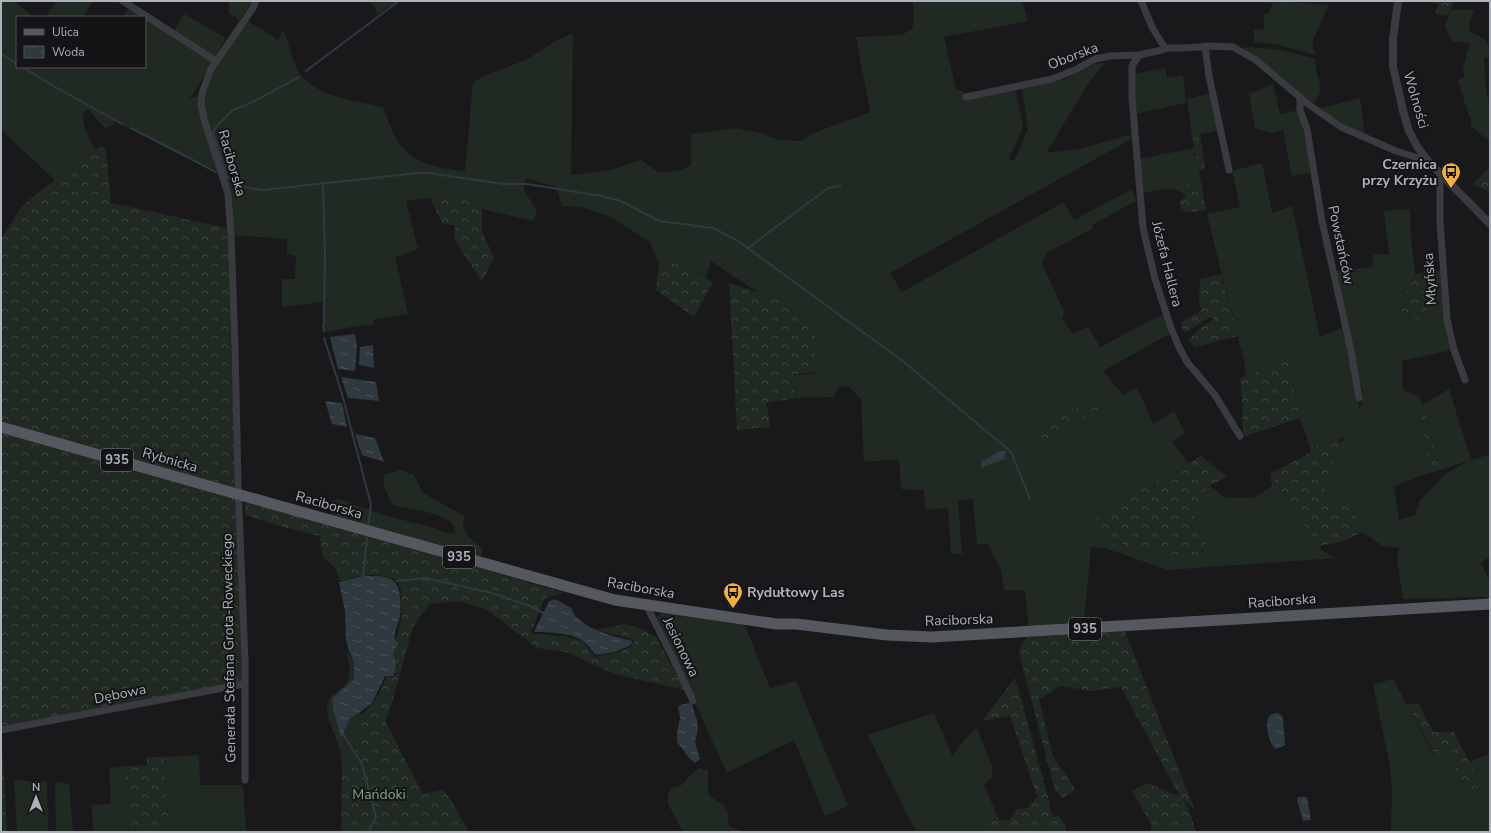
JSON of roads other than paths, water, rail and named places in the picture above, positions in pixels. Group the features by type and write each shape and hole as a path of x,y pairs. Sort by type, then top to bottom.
{"main road":[{"name":"Rybnicka","path":"1,427 238,495"},
{"name":"Raciborska","path":"238,495 615,600 776,624 796,624 887,635 932,637 1490,604"}],"street":[{"path":"123,1 216,61"},
{"name":"Raciborska","path":"238,495 235,349 228,194 204,119 202,93 211,69 253,8 256,1"},
{"path":"1141,1 1153,29 1165,48 1204,46 1234,47 1256,60 1308,104 1341,128 1396,151 1428,161"},
{"name":"Wolności","path":"1398,1 1393,66 1409,131 1418,148 1428,161 1490,224"},
{"path":"1204,46 1229,170"},
{"name":"Oborska","path":"966,97 1052,79 1075,70 1095,59 1139,55 1165,48"},
{"name":"Józefa Hallera","path":"1139,55 1132,66 1132,98 1143,228 1155,279 1171,328 1187,362 1215,395 1240,436"},
{"name":"Powstańców","path":"1300,97 1300,110 1307,130 1322,221 1351,351 1359,398"},
{"path":"1300,110 1308,104"},
{"name":"Młyńska","path":"1440,174 1440,222 1447,319 1454,350 1465,380"},
{"name":"Generała Stefana Grota-Roweckiego","path":"238,495 245,661 245,780"},
{"name":"Jesionowa","path":"646,605 693,701"},
{"name":"Dębowa","path":"1,730 244,684"}],"water":[{"path":"355,334 357,345 355,371 338,369 330,337"},
{"path":"373,345 374,368 359,365 360,347"},
{"path":"341,377 376,382 379,401 348,398"},
{"path":"325,401 342,403 347,427 332,424"},
{"path":"355,434 375,438 384,462 362,455"},
{"path":"1000,451 1006,451 1004,459 981,468 981,462"},
{"path":"363,576 389,578 397,584 401,602 401,612 395,635 397,646 394,651 396,667 393,676 385,676 372,703 350,719 341,738 333,709 332,699 354,679 354,663 346,640 345,611 339,582"},
{"path":"555,599 571,608 575,616 589,627 609,635 632,641 631,645 615,652 596,655 587,644 579,638 545,632 534,632 549,601"},
{"path":"691,702 697,720 698,729 695,742 700,759 695,763 677,742 677,732 680,718 678,706"},
{"path":"1278,713 1282,716 1283,720 1285,745 1276,749 1270,740 1267,722 1268,718 1272,714"},
{"path":"1298,797 1307,797 1311,820 1303,821 1297,800"}],"waterway":[{"path":"306,71 399,1"},
{"path":"1,54 16,63"},
{"path":"24,68 122,124"},
{"path":"299,77 253,102 233,110 216,127 213,133 227,177 246,187 263,190 428,173 504,184 527,184 601,196 621,201 659,221 713,228 738,241 904,362 1011,452 1030,499"},
{"path":"131,128 216,172"},
{"path":"323,184 325,254 324,331"},
{"path":"748,248 828,188 841,186"},
{"path":"324,338 342,394 371,505 368,526"},
{"path":"363,576 367,537"},
{"path":"396,581 425,578 492,593 530,606 543,613"},
{"path":"343,734 362,764 376,817 368,832"}],"place":[{"name":"Czernica przy Krzyżu","path":"1451,189"},
{"name":"Rydułtowy Las","path":"733,609"}],"park label":[{"name":"Mańdoki","path":"379,794"}]}
